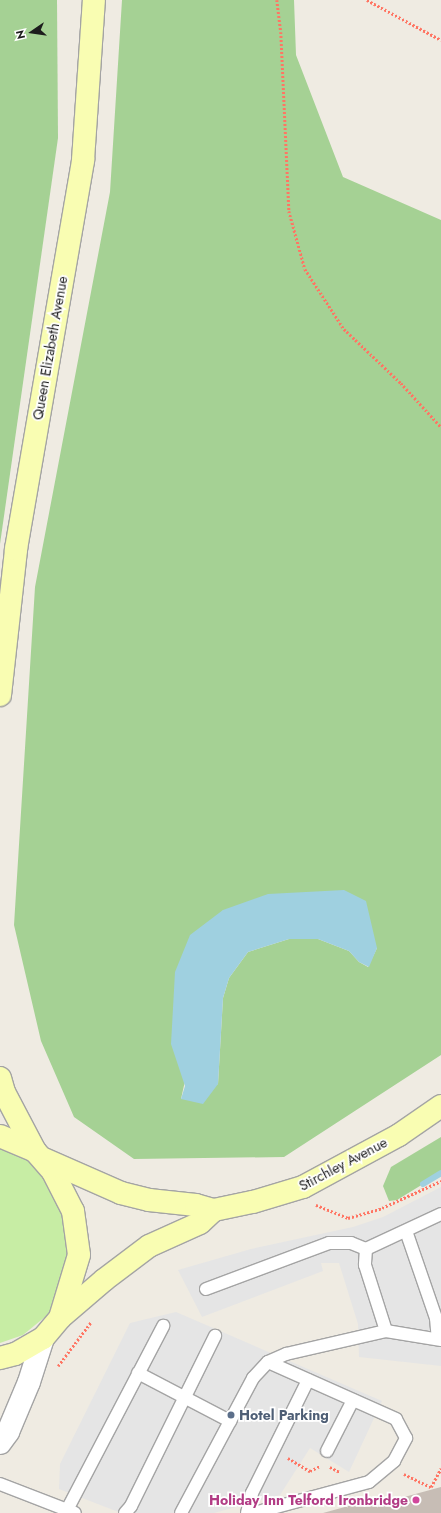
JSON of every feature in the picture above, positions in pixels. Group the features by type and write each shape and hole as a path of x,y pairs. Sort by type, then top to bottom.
{"street":[{"name":"Queen Elizabeth Avenue","path":"0,695 16,549 83,160 94,0"},
{"path":"0,1078 4,1092 68,1200 78,1239 78,1265 60,1318"},
{"name":"Stirchley Avenue","path":"214,1210 253,1202 303,1187 399,1135 441,1106"},
{"path":"0,1136 121,1193 149,1200 196,1205 214,1210"},
{"path":"0,1358 15,1354 43,1338 60,1318 104,1280 149,1246 200,1223 214,1210"},
{"path":"0,1443 8,1432 28,1382 43,1338"}],"lane":[{"path":"206,1289 329,1244 351,1243 366,1249 441,1214"},
{"path":"181,1513 253,1378 268,1362 286,1354 386,1331 439,1340 436,1318 406,1231"},
{"path":"366,1249 365,1265 386,1331"},
{"path":"0,1484 71,1511 138,1373 163,1326"},
{"path":"125,1513 215,1336"},
{"path":"254,1513 369,1482 394,1461 406,1438 396,1419 268,1362"},
{"path":"138,1373 230,1421"},
{"path":"247,1513 252,1493 308,1380"},
{"path":"327,1452 352,1400"}],"path":[{"path":"277,0 281,32 289,211 305,269 344,329 401,383 441,427"},
{"path":"367,0 441,40"},
{"path":"311,1202 335,1214 348,1218 382,1208 441,1181"},
{"path":"57,1368 94,1318"},
{"path":"274,1450 310,1471 326,1464 342,1473 356,1485"},
{"path":"401,1473 431,1487 441,1468"}],"green space":[{"path":"0,0 57,0 58,138 0,544"},
{"path":"122,0 294,0 296,55 343,177 441,220 441,1055 284,1157 134,1159 74,1117 41,1041 14,925 35,587 110,192","holes":["223,910 377,948 368,967 359,962 349,951 318,939 289,939 248,952 229,978 223,998 218,1084 181,1099"]},
{"path":"441,1137 441,1173 397,1200 389,1201 383,1186 391,1167"},
{"path":"0,1148 25,1158 52,1181 75,1247 51,1312 23,1335 0,1343"}],"shaded area":[{"path":"441,1187 441,1366 359,1357 358,1324 339,1263 321,1263 323,1271 202,1317 178,1270 251,1249 353,1227 383,1217"},
{"name":"Hotel Parking","path":"176,1312 382,1401 349,1472 310,1448 280,1495 214,1513 121,1513 59,1489 60,1464 130,1323"}],"water":[{"path":"344,890 366,901 377,948 369,967 359,962 349,951 318,939 289,939 248,952 229,978 223,998 218,1084 203,1104 181,1099 185,1086 171,1044 175,972 190,935 223,910 268,894"}],"building":[{"name":"Holiday Inn Telford Ironbridge","path":"441,1487 441,1513 323,1513 374,1499 375,1505"}],"waterway":[{"path":"423,1184 441,1173"}],"place":[{"name":"Hotel Parking","path":"231,1415"},
{"name":"Holiday Inn Telford Ironbridge","path":"416,1500"}]}
